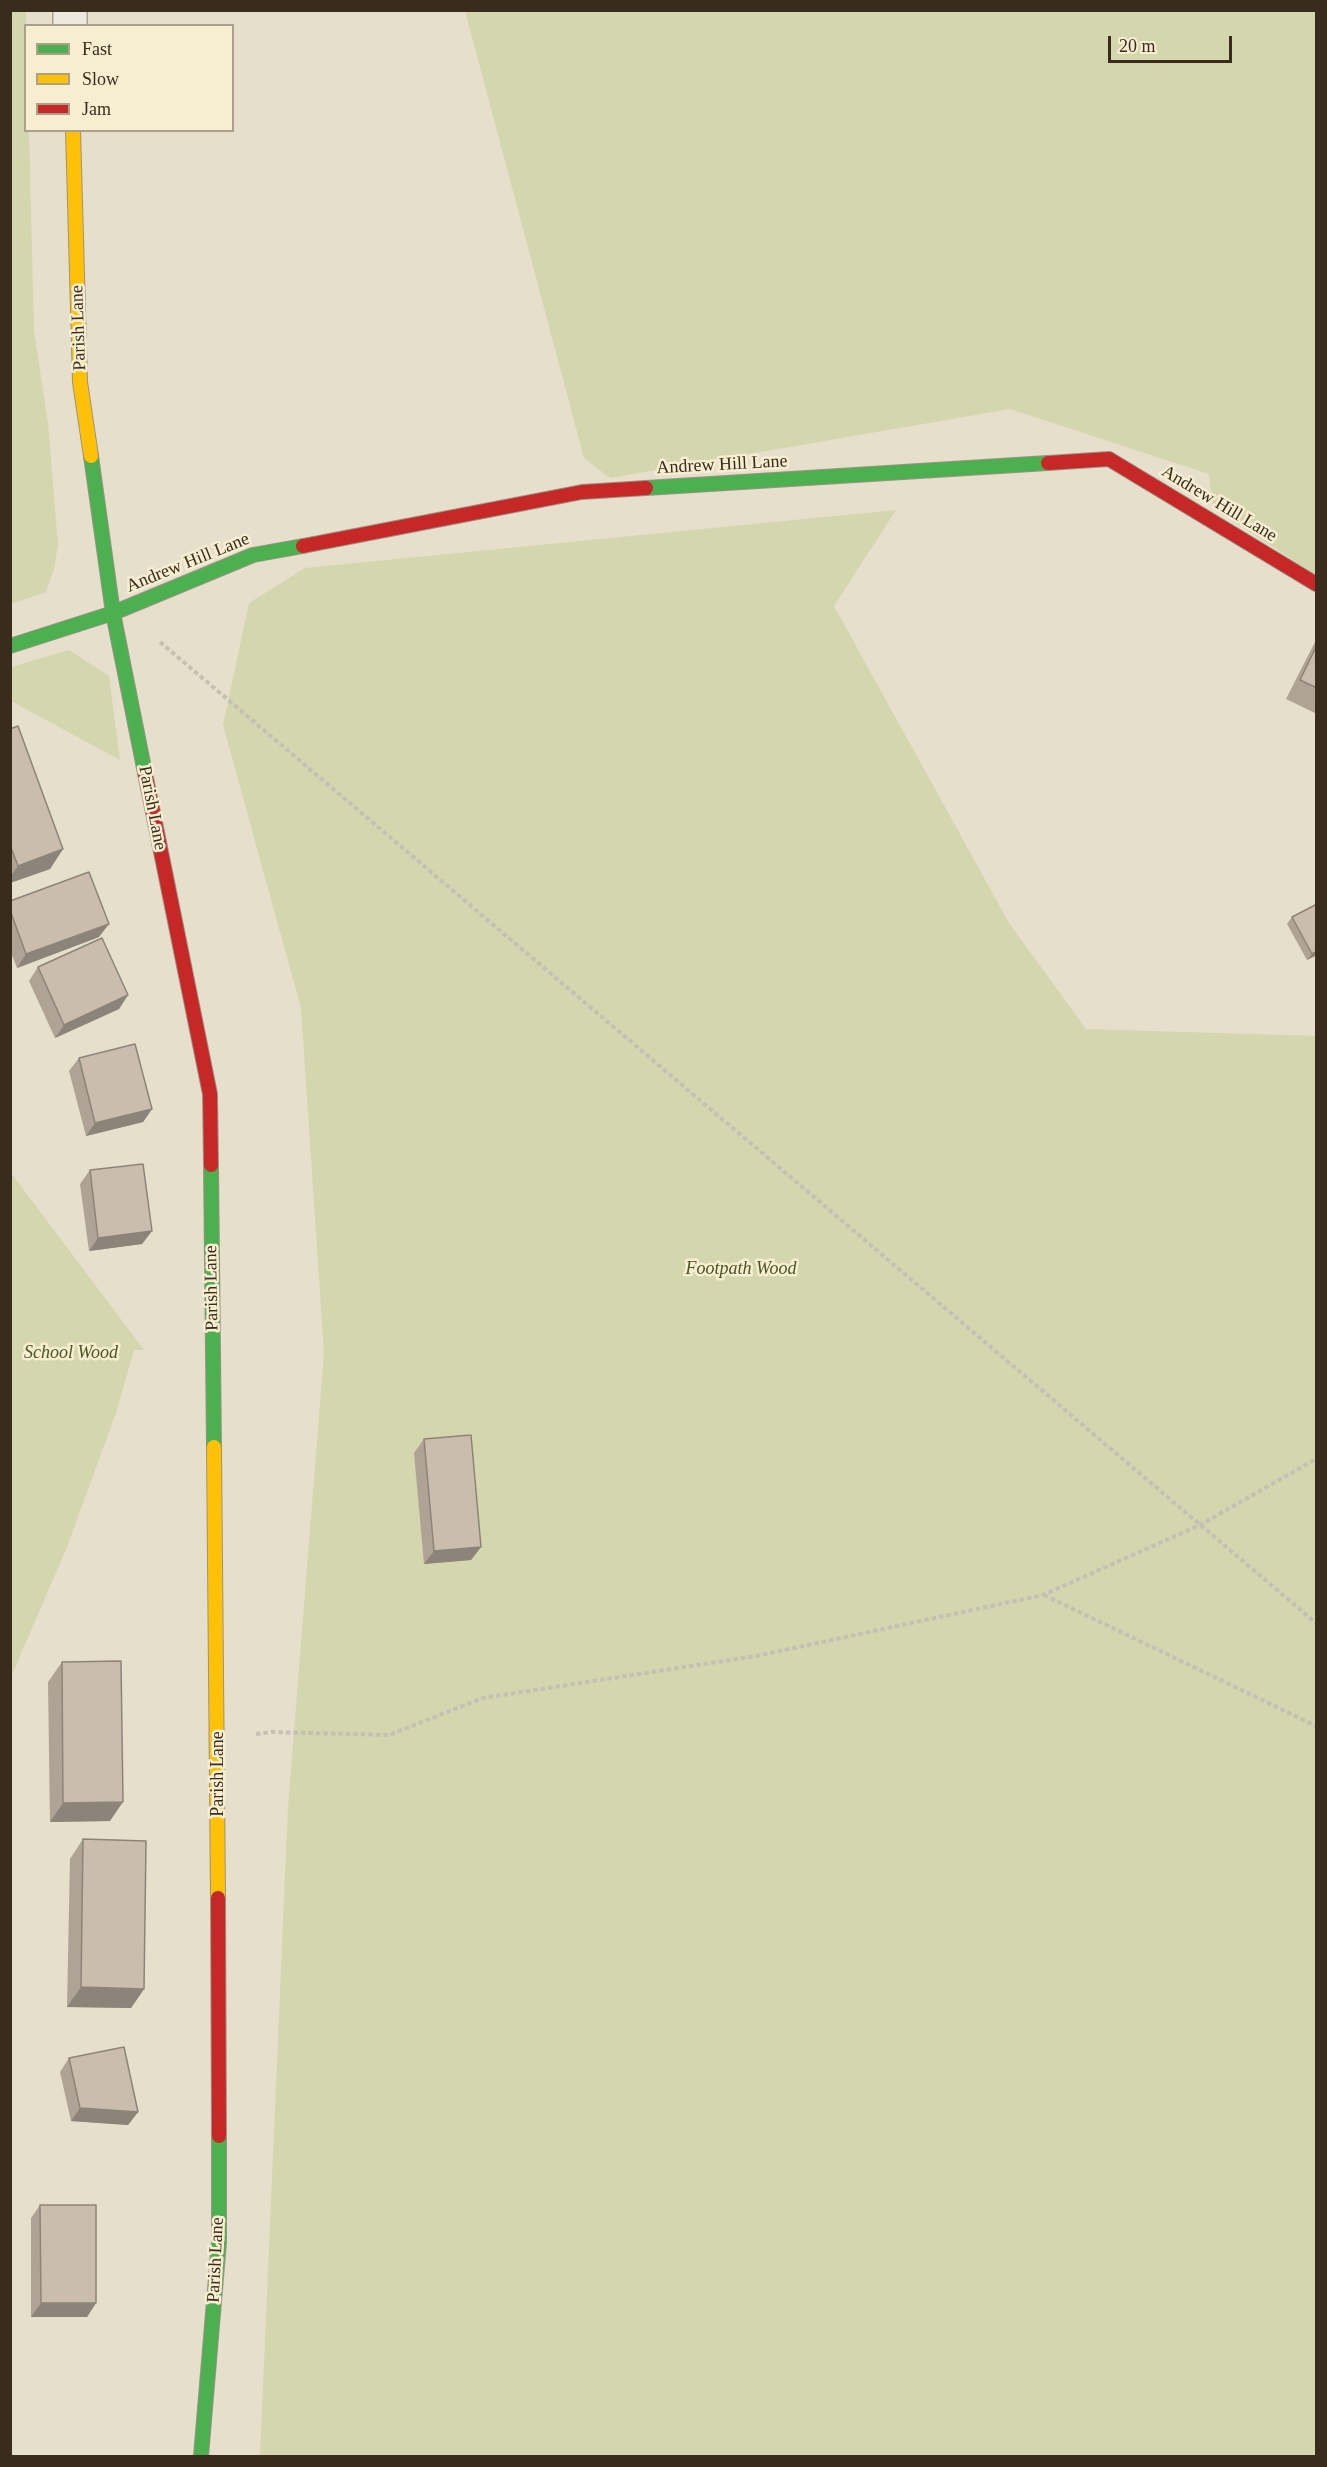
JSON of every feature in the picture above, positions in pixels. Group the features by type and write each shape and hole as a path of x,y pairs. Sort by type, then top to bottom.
{"street":[{"name":"Parish Lane","path":"73,132 80,382 113,613 210,1094 218,1740 219,2242 201,2457"},
{"name":"Andrew Hill Lane","path":"10,646 113,613 253,555 582,492 1109,459 1317,584"}],"path":[{"path":"121,654 155,638 1317,1623"},
{"path":"271,1732 389,1735 483,1698 756,1656 1043,1595 1200,1524 1317,1459"},
{"path":"1043,1595 1317,1726"}],"green space":[{"path":"10,11 26,11 24,132 29,132 34,331 48,423 58,545 54,569 46,592 11,604"},
{"path":"465,11 1316,11 1316,575 1213,508 1209,474 1010,409 610,478 584,458"},
{"name":"Footpath Wood","path":"896,510 834,606 1009,923 1086,1029 1316,1036 1316,2456 260,2456 288,1807 324,1353 301,1008 223,725 249,603 305,568"},
{"path":"69,650 109,676 120,760 11,701 11,667"},
{"name":"School Wood","path":"11,1173 144,1350 134,1350 116,1413 67,1547 11,1677"}],"building":[{"path":"1317,645 1317,688 1300,680"},
{"path":"18,726 63,849 18,866 10,845 10,729"},
{"path":"89,872 109,924 26,954 10,910 10,901"},
{"path":"1317,904 1317,951 1312,954 1292,917"},
{"path":"102,938 128,995 64,1025 38,967"},
{"path":"135,1044 152,1109 95,1123 79,1058"},
{"path":"143,1164 152,1231 98,1238 90,1170"},
{"path":"471,1435 481,1547 434,1551 424,1439"},
{"path":"121,1661 123,1802 63,1803 62,1662"},
{"path":"83,1839 146,1841 144,1989 81,1987"},
{"path":"124,2047 138,2112 80,2108 69,2058"},
{"path":"40,2205 96,2205 96,2303 41,2303"}],"traffic: fast":[{"path":"91,456 113,613 145,773"},
{"path":"646,488 1048,463"},
{"path":"10,646 113,613 253,555 303,546"},
{"path":"211,1165 214,1447"},
{"path":"201,2456 219,2242 219,2136"}],"traffic: slow":[{"path":"73,132 80,382 91,456"},
{"path":"214,1447 218,1898"}],"traffic: jam":[{"path":"1048,463 1109,459 1316,584"},
{"path":"303,546 582,492 646,488"},
{"path":"145,773 210,1094 211,1165"},
{"path":"218,1898 219,2136"}]}
